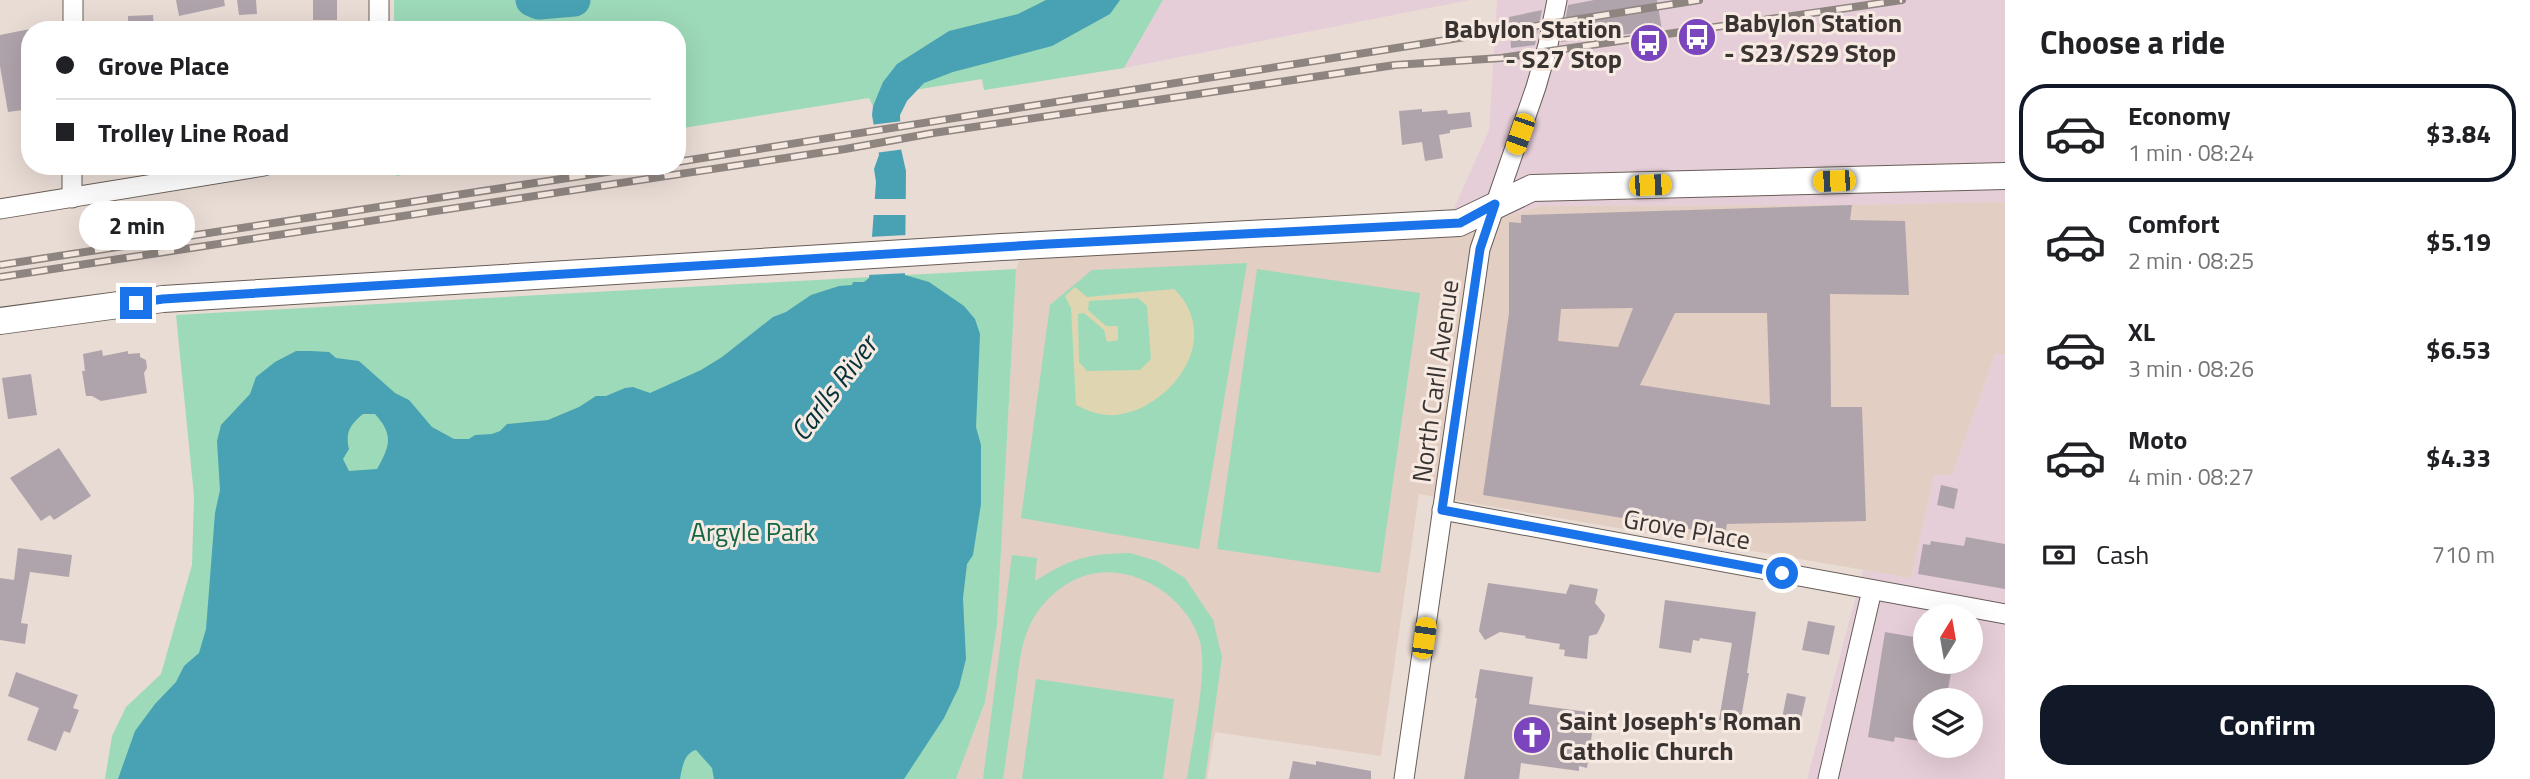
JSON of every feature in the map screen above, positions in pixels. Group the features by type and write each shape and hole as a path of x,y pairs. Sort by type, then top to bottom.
{"main road":[{"path":"0,321 163,299 907,253 1460,223 1532,188 2005,176"}],"street":[{"path":"73,0 73,21"},
{"path":"379,0 379,21"},
{"name":"North Carll Avenue","path":"1404,779 1480,249 1536,87 1557,0"},
{"path":"72,175 72,198"},
{"path":"0,209 210,175"},
{"name":"Grove Place","path":"1442,510 2005,614"},
{"path":"1828,779 1872,590"}],"shaded area":[{"path":"1163,0 1470,0 1124,68"},
{"path":"1497,0 2005,0 2005,202 1541,206 1442,235 1489,130"},
{"path":"2005,202 2005,354 1995,354 1952,475 1934,475 1911,578 1419,494 1381,756 1215,732 1207,779 956,779 985,702 997,625 1016,269 1020,259 1442,235 1541,206"},
{"path":"1995,354 2005,354 2005,779 1807,779 1863,570 1911,578 1934,474 1952,475"}],"green space":[{"path":"394,0 1163,0 1124,68 984,90 982,79 877,96 873,106 869,98 686,128 686,21 394,21"},
{"path":"1247,263 1199,549 1021,518 1050,305 1092,270"},
{"name":"Argyle Park","path":"1016,269 997,625 985,702 956,779 105,779 112,736 126,707 161,674 192,565 194,496 176,315"},
{"path":"1257,269 1420,293 1380,573 1217,549"},
{"path":"1130,553 1157,561 1185,578 1213,620 1222,657 1205,779 1187,779 1202,672 1200,642 1194,627 1174,600 1146,581 1130,575 1097,573 1069,583 1053,595 1034,617 1021,655 1003,779 983,779 1012,555 1037,558 1035,581 1080,559"},
{"path":"1036,679 1174,699 1163,779 1022,779"}],"sand":[{"path":"1075,287 1087,297 1174,289 1186,305 1193,321 1194,338 1191,354 1173,384 1159,397 1130,412 1103,414 1076,405 1071,308 1065,296","holes":["1138,298 1147,306 1151,359 1140,370 1087,371 1079,362 1078,314 1084,313 1104,330 1107,342 1118,340 1118,326 1106,326 1088,310 1089,301"]}],"water":[{"name":"Argyle Park","path":"1046,0 1120,0 1110,14 1052,46 953,72 924,83 907,101 900,115 901,149 906,171 905,275 929,282 964,306 975,319 980,334 976,427 981,445 981,504 973,555 967,564 963,598 966,659 959,687 944,718 904,779 714,779 712,768 696,750 686,758 680,779 118,779 135,731 176,682 184,666 199,653 206,629 215,513 220,490 217,441 221,425 250,394 256,377 275,362 296,351 329,352 336,358 359,361 395,393 409,400 432,427 454,439 469,439 475,435 500,431 507,424 548,420 579,407 596,396 606,396 625,388 633,387 650,393 701,370 773,317 786,312 811,295 839,286 852,285 853,282 864,282 869,278 876,182 874,169 879,155 872,115 883,82 897,64 949,31 1018,14","holes":["363,414 375,414 387,435 385,454 377,469 349,471 343,459 349,449 350,429"]}],"pier":[{"path":"903,121 905,149 875,153 870,125"},
{"path":"872,199 909,199 909,215 873,215"},
{"path":"906,235 909,273 867,275 869,237"}],"building":[{"path":"176,0 224,0 225,6 179,16"},
{"path":"237,0 256,0 257,14 239,15"},
{"path":"313,0 337,0 337,20 313,20"},
{"path":"1594,0 1657,0 1662,30 1561,42 1568,5"},
{"path":"1542,10 1535,45 1511,48 1509,17"},
{"path":"153,15 153,21 128,21 128,16"},
{"path":"21,31 21,110 8,112 0,66 0,35"},
{"path":"1422,109 1422,112 1447,110 1448,114 1470,112 1472,127 1450,130 1450,133 1439,135 1443,158 1425,161 1422,142 1402,145 1399,111"},
{"path":"1852,205 1850,220 1905,221 1909,295 1830,294 1831,407 1862,407 1866,521 1727,524 1725,535 1483,495 1509,313 1509,222 1521,223 1521,215","holes":["1633,308 1618,347 1558,341 1561,309","1675,313 1767,313 1770,405 1640,385"]},
{"path":"102,350 103,356 128,351 128,354 140,353 140,357 146,360 147,368 144,373 147,393 101,401 86,396 82,371 85,371 83,354"},
{"path":"31,374 37,415 8,419 2,378"},
{"path":"59,448 91,496 54,520 50,515 41,521 10,478"},
{"path":"1941,485 1958,489 1954,509 1937,505"},
{"path":"1966,537 2005,544 2005,589 1918,574 1923,544 1930,545 1931,541 1964,546"},
{"path":"18,548 72,555 69,577 30,572 21,623 28,624 25,644 0,640 0,578 14,580"},
{"name":"Saint Joseph's Roman Catholic Church","path":"1488,583 1566,594 1570,584 1598,589 1595,603 1605,615 1597,634 1589,636 1587,659 1564,656 1565,650 1559,649 1560,644 1525,638 1526,636 1500,632 1485,640 1479,631"},
{"name":"Saint Joseph's Roman Catholic Church","path":"1665,600 1756,612 1740,724 1719,720 1732,643 1700,638 1699,641 1693,640 1691,653 1659,648"},
{"path":"1808,621 1835,626 1829,655 1802,650"},
{"path":"1885,632 1913,637 1913,674 1951,674 1948,688 1913,688 1913,740 1895,737 1894,742 1868,737"},
{"name":"Saint Joseph's Roman Catholic Church","path":"1480,669 1533,677 1529,704 1595,713 1587,768 1579,766 1579,771 1521,763 1519,779 1464,779"},
{"path":"16,672 78,695 73,708 79,710 70,733 64,731 56,751 27,740 39,708 8,696"},
{"path":"1787,693 1806,697 1798,732 1780,728"},
{"path":"1293,761 1316,765 1316,761 1371,771 1371,779 1289,779"}],"waterway":[{"path":"532,0 539,3 574,0"}],"railway":[{"path":"686,161 1699,0"},
{"path":"686,173 933,133 1395,65 1501,58 1902,0"},
{"path":"0,265 587,175"},
{"path":"0,277 673,175"}],"place":[{"name":"Babylon Station - S23/S29 Stop","path":"1697,37"},
{"name":"Babylon Station - S27 Stop","path":"1649,43"},
{"name":"Saint Joseph's Roman Catholic Church","path":"1532,735"}],"route":[{"path":"136,303 163,299 1119,240 1460,223 1495,204 1480,249 1442,510 1782,573"}],"water label":[{"name":"Carlls River","path":"833,388"}]}
